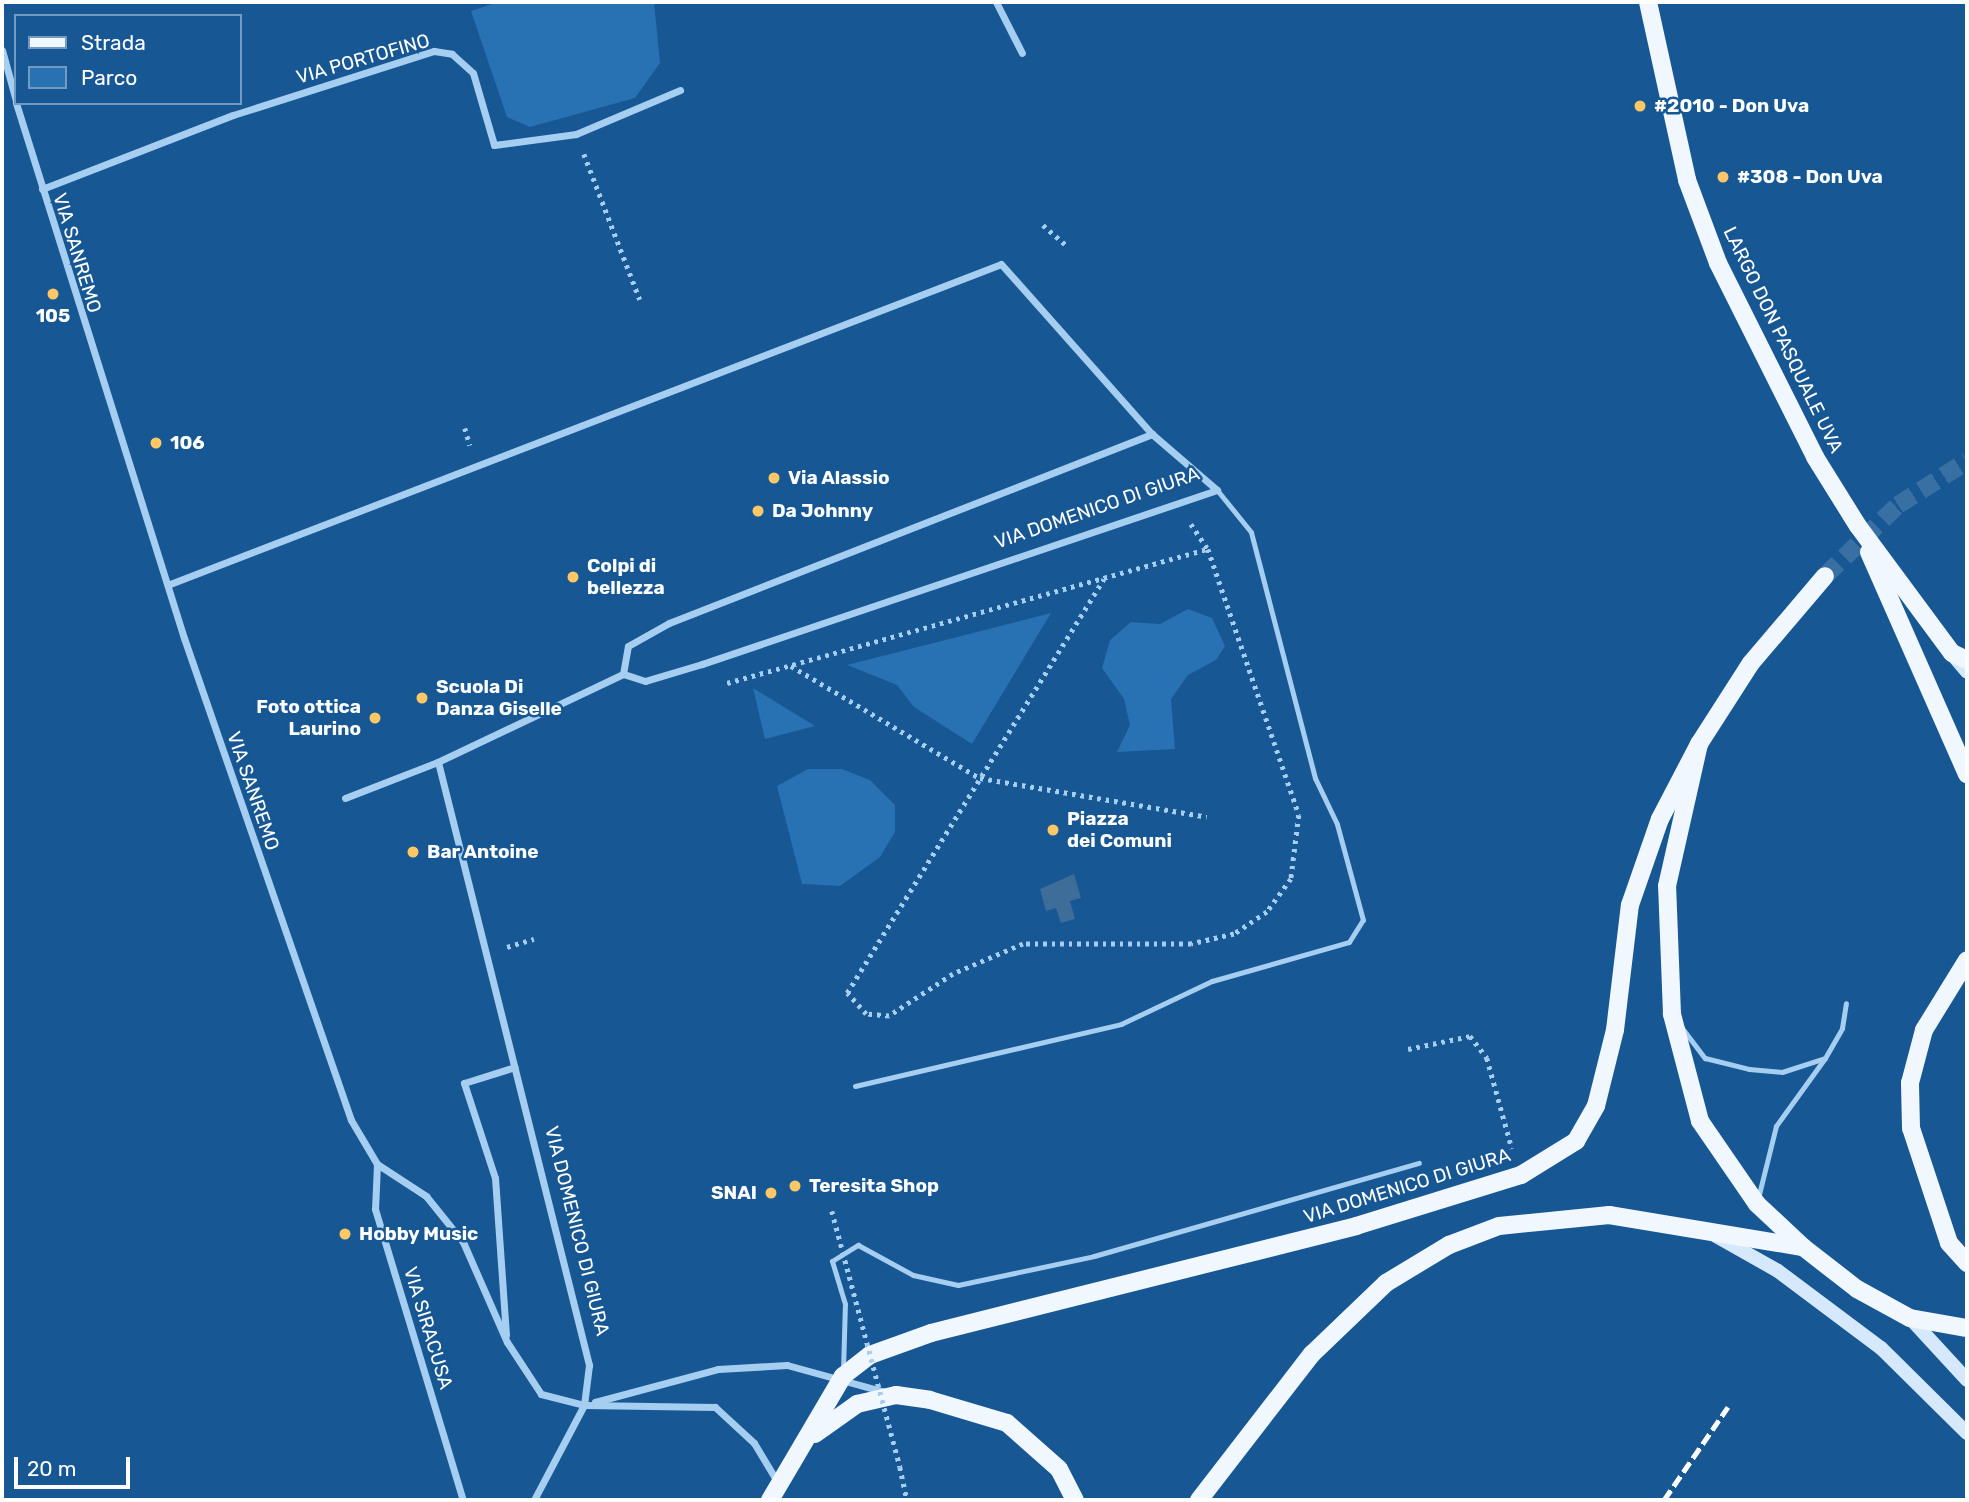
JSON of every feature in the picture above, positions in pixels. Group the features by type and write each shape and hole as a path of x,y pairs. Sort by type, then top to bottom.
{"main road":[{"name":"LARGO DON PASQUALE UVA","path":"1648,2 1687,180 1718,263 1815,457 1858,526"},
{"path":"1858,526 1959,657 1967,673"},
{"path":"1858,526 1967,774"},
{"name":"VIA DOMENICO DI GIURA","path":"769,1500 843,1376 870,1355 931,1333 1356,1226 1521,1175 1576,1142 1596,1106 1615,1030 1630,905 1660,818 1699,744 1751,663 1825,576"},
{"path":"1699,744 1667,886 1672,1014 1700,1121 1757,1205 1803,1247 1857,1289 1910,1318 1967,1380"},
{"path":"1967,960 1924,1030 1910,1083 1911,1128 1949,1243 1967,1263"},
{"path":"1199,1500 1312,1353 1386,1283 1448,1245 1553,1217 1661,1220 1708,1232 1803,1247"},
{"path":"1708,1232 1778,1271 1881,1348 1967,1433"},
{"path":"1910,1318 1967,1328"},
{"name":"VIA DOMENICO DI GIURA","path":"803,1445 857,1404 896,1395 1007,1423 1059,1469 1075,1500"}],"street":[{"path":"996,2 1022,53"},
{"name":"VIA SANREMO","path":"2,50 14,95"},
{"name":"VIA PORTOFINO","path":"42,189 233,115 434,51 452,54 473,73 494,145 576,134 680,90"},
{"name":"VIA SANREMO","path":"17,105 170,584 351,1120 377,1164 426,1196 463,1242 507,1342 541,1394 584,1405"},
{"path":"170,584 1000,264 1152,434 668,623 628,646 623,674 438,762 345,798"},
{"name":"VIA DOMENICO DI GIURA","path":"1152,434 1217,489"},
{"name":"VIA DOMENICO DI GIURA","path":"623,674 645,681 702,664 1217,489"},
{"name":"VIA DOMENICO DI GIURA","path":"438,762 589,1365 584,1405 718,1369 787,1365 843,1376 896,1395"},
{"path":"507,1342 495,1178 464,1083 515,1067"},
{"name":"VIA SIRACUSA","path":"377,1164 375,1209 463,1500"},
{"path":"534,1500 584,1405 715,1407 754,1443 779,1484"}],"lane":[{"path":"855,1086 1121,1024 1212,981 1349,942 1363,920 1338,824 1315,778 1251,532 1217,489"},
{"path":"1757,1205 1776,1126 1825,1058 1842,1028 1846,1003"},
{"path":"1672,1014 1706,1058 1782,1072 1825,1058"},
{"path":"843,1376 845,1304 832,1261 858,1245 913,1275 958,1286 1094,1256 1419,1163"}],"path":[{"path":"576,134 640,300"},
{"path":"1043,225 1066,245"},
{"path":"465,428 470,446"},
{"path":"702,664 710,688 1208,549 1299,815 1297,858 1280,896 1252,924 1203,942 1044,941 1002,950 889,1016 866,1014 847,993 1104,579"},
{"path":"790,666 980,778 1207,817"},
{"path":"1408,1049 1470,1036 1488,1058 1512,1150"},
{"path":"832,1211 907,1500"}],"green space":[{"path":"498,2 654,2 660,63 635,98 530,127 507,117 471,11"},
{"path":"1188,609 1212,618 1225,646 1216,660 1188,675 1171,699 1175,749 1117,752 1130,725 1124,699 1102,668 1110,640 1131,622 1160,624"},
{"path":"1051,613 972,744 914,707 897,685 847,665"},
{"path":"753,688 815,726 765,739"},
{"path":"808,769 842,769 870,780 895,805 895,832 880,857 840,886 802,884 777,786"}],"shaded area":[{"path":"1074,874 1081,898 1070,901 1075,919 1061,923 1056,908 1046,911 1040,889"}],"tunnel":[{"path":"1825,576 1898,505 1967,461"}],"railway":[{"path":"1664,1500 1728,1407"}],"place":[{"name":"#2010 - Don Uva","path":"1640,106"},
{"name":"#308 - Don Uva","path":"1723,177"},
{"name":"105","path":"53,294"},
{"name":"106","path":"156,443"},
{"name":"Via Alassio","path":"774,478"},
{"name":"Da Johnny","path":"758,511"},
{"name":"Colpi di bellezza","path":"573,577"},
{"name":"Scuola Di Danza Giselle","path":"422,698"},
{"name":"Foto ottica Laurino","path":"375,718"},
{"name":"Piazza dei Comuni","path":"1053,830"},
{"name":"Bar Antoine","path":"413,852"},
{"name":"Teresita Shop","path":"795,1186"},
{"name":"SNAI","path":"771,1193"},
{"name":"Hobby Music","path":"345,1234"}]}
